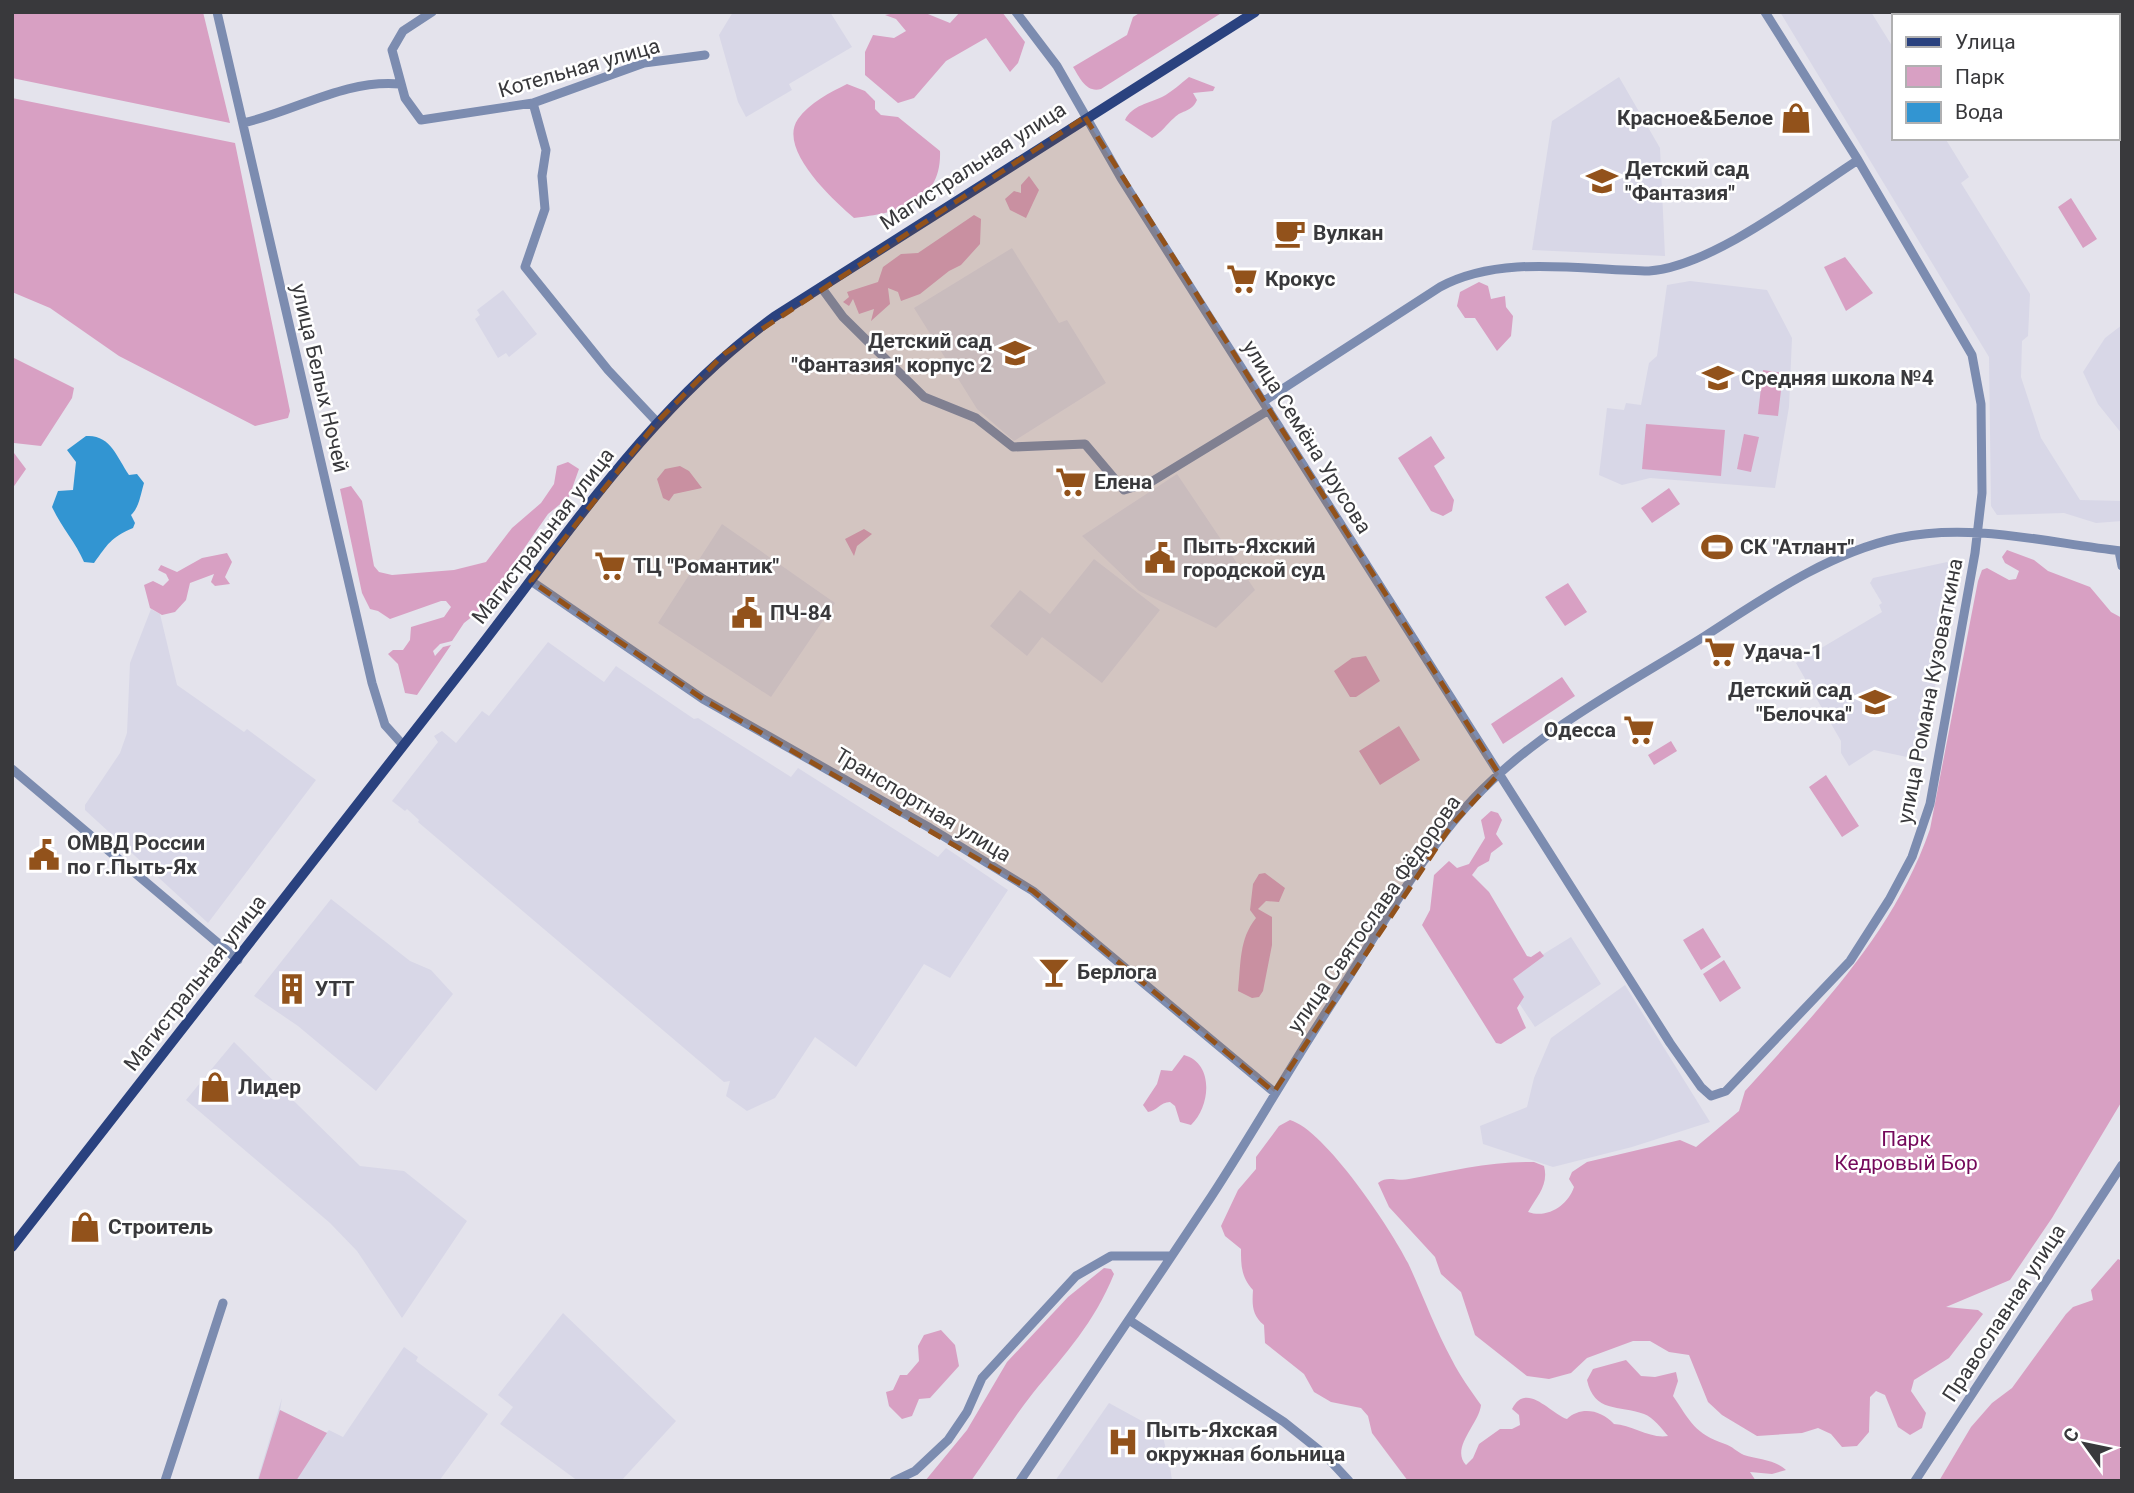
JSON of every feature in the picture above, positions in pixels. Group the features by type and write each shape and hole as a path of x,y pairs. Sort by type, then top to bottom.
{"main road":[{"name":"Магистральная улица","path":"12,1247 657,422 724,355 821,287 1085,117 1255,12"}],"street":[{"name":"улица Белых Ночей","path":"217,12 372,683 385,725 403,745"},
{"name":"Котельная улица","path":"432,12 408,26 396,40 392,54 407,103 421,120 533,103 644,64 705,55"},
{"name":"улица Семёна Урусова","path":"1016,12 1057,66 1121,178 1499,774"},
{"name":"улица Романа Кузоваткина","path":"1499,774 1670,1043 1707,1093 1722,1094 1779,1038 1850,961 1889,900 1912,857 1930,804 1978,533 1982,421 1974,363 1961,333 1858,160 1765,12"},
{"path":"243,123 358,87 383,82 400,84"},
{"path":"533,103 546,149 542,176 545,209 525,267 608,370 657,422"},
{"path":"1264,401 1440,287 1462,276 1506,268 1648,271 1672,268 1718,248 1858,160"},
{"path":"821,287 843,317 929,400 976,418 1013,447 1085,444 1124,490 1151,482 1269,410"},
{"name":"улица Святослава Фёдорова","path":"1020,1481 1129,1320 1274,1091 1451,826 1499,774 1590,709 1805,575 1848,555 1902,537 1978,533 2120,551"},
{"path":"2120,551 2122,566"},
{"name":"Транспортная улица","path":"531,581 703,699 930,828 1033,891 1274,1091"},
{"path":"12,769 238,960"},
{"name":"Православная улица","path":"1915,1481 2122,1164"},
{"path":"894,1481 915,1471 948,1440 967,1412 982,1378 1076,1276 1111,1256 1171,1256"},
{"path":"165,1481 223,1303"},
{"path":"1129,1320 1284,1422 1324,1454 1349,1481"}],"highlighted area":[{"path":"1085,117 1499,774 1451,826 1274,1092 1033,891 703,699 531,581 657,422 724,354"}],"shaded area":[{"path":"733,12 830,12 852,47 789,84 792,90 746,117 738,102 719,35"},
{"path":"1780,12 1871,12 1892,46 1892,140 1946,140 1969,177 1961,183 2030,294 2028,336 2022,341 2021,377 2041,438 2080,500 2122,501 2122,521 2096,523 2064,513 1997,515 1991,506 1989,357"},
{"name":"Детский сад \"Фантазия\"","path":"1619,77 1660,148 1665,256 1532,250 1552,121"},
{"name":"Детский сад \"Фантазия\" корпус 2","path":"1012,248 1059,323 1067,320 1106,383 1014,441 977,409 914,308"},
{"name":"Средняя школа №4","path":"1690,281 1767,290 1792,338 1789,407 1775,488 1650,478 1622,485 1599,475 1607,408 1624,410 1626,403 1641,405 1649,363 1657,356 1667,285"},
{"path":"503,290 537,334 509,357 506,353 498,358 475,319 480,315 477,310"},
{"path":"2122,325 2122,434 2098,404 2083,372 2105,338"},
{"path":"1177,474 1255,590 1216,628 1139,591 1082,536"},
{"name":"ПЧ-84","path":"722,524 835,603 771,697 658,623"},
{"path":"1094,559 1160,610 1102,683 1042,637 1027,656 990,626 1020,590 1050,614"},
{"name":"Детский сад \"Белочка\"","path":"1947,562 1957,571 1921,760 1874,750 1849,766 1841,753 1841,741 1796,663 1882,612 1879,605 1882,603 1870,583 1873,578"},
{"path":"151,609 160,614 177,685 244,732 247,729 316,780 208,923 85,810 85,805 120,753 127,733 130,663"},
{"path":"548,642 604,682 616,666 694,719 698,718 791,777 798,768 938,857 946,848 1008,890 950,978 924,964 856,1067 815,1037 775,1098 747,1111 726,1096 730,1081 724,1082 418,822 407,809 405,811 392,801 438,742 434,736 442,731 456,743 482,711 489,716"},
{"path":"331,899 410,961 431,970 453,994 376,1091 298,1026 254,996"},
{"path":"1571,937 1601,984 1535,1027 1503,979"},
{"path":"1625,985 1710,1122 1632,1147 1553,1167 1483,1144 1480,1126 1527,1107 1534,1078 1551,1038"},
{"path":"234,1042 360,1166 404,1171 467,1221 402,1318 357,1251 330,1223 186,1100"},
{"path":"563,1313 676,1421 621,1481 578,1481 500,1424 513,1407 498,1395"},
{"path":"404,1347 418,1357 416,1361 488,1414 439,1481 257,1481 282,1398 280,1410 326,1433 329,1430 343,1437"},
{"name":"Пыть-Яхская окружная больница","path":"1109,1403 1162,1432 1168,1450 1172,1481 1055,1481"}],"green space":[{"path":"12,12 203,12 230,123 12,78"},
{"path":"923,12 950,23 960,12 1002,12 1025,42 1018,63 1010,72 986,38 946,61 914,98 898,103 865,75 865,52 873,35 894,38 906,31 896,19 885,15"},
{"path":"1141,12 1223,12 1101,89 1087,87 1073,67 1127,35 1133,17"},
{"path":"1189,77 1215,87 1213,91 1193,93 1197,100 1192,107 1177,115 1155,136 1152,138 1125,120 1137,108 1166,95"},
{"path":"847,84 865,91 875,101 875,109 881,115 898,117 940,151 939,169 933,183 925,194 901,209 854,218 822,187 801,159 795,145 794,131 798,119 814,103"},
{"path":"12,98 235,143 290,411 288,418 255,426 119,356 50,308 12,292"},
{"path":"1029,176 1039,190 1026,218 1010,210 1005,199 1014,191 1021,193 1021,185"},
{"path":"2071,198 2097,239 2083,248 2058,207"},
{"path":"974,215 981,219 980,244 961,265 920,294 901,301 898,292 888,288 890,304 871,321 874,309 859,314 853,299 849,306 843,302 849,297 847,292 878,282 883,267 901,254 918,253"},
{"path":"1845,257 1873,293 1846,311 1824,267"},
{"path":"1479,282 1488,286 1491,299 1505,296 1506,307 1513,316 1511,336 1497,351 1475,318 1465,318 1457,306 1460,292"},
{"path":"12,357 74,388 72,398 41,446 14,443 14,453 26,469 12,489"},
{"path":"1763,370 1783,373 1778,416 1758,414"},
{"path":"1646,424 1725,430 1721,476 1642,469"},
{"path":"1744,434 1759,437 1751,472 1737,469"},
{"path":"1431,436 1445,458 1434,466 1454,500 1452,511 1443,516 1431,511 1398,458"},
{"path":"568,462 579,469 569,497 548,514 482,609 464,623 452,641 440,644 433,651 435,656 443,647 451,645 417,695 405,693 398,664 388,654 393,650 403,650 410,640 411,627 444,617 451,607 446,601 441,601 390,619 370,609 362,593 340,489 351,486 362,501 374,566 379,572 392,575 454,570 486,562 512,528 541,503 554,484 557,466"},
{"path":"680,466 689,471 702,488 674,494 669,501 663,498 657,479 665,469"},
{"path":"1669,488 1680,504 1652,523 1641,508"},
{"path":"864,529 872,534 857,546 854,556 845,539"},
{"name":"Парк Кедровый Бор","path":"2007,550 2034,560 2048,571 2090,587 2111,612 2122,618 2122,1101 2052,1218 2010,1280 1946,1307 1978,1310 1983,1314 1949,1358 1914,1380 1911,1391 1926,1413 1922,1428 1910,1435 1898,1427 1885,1395 1876,1391 1870,1397 1869,1432 1857,1446 1842,1447 1831,1434 1818,1428 1802,1433 1757,1436 1722,1415 1708,1402 1689,1355 1669,1352 1650,1341 1633,1341 1587,1358 1571,1373 1549,1379 1527,1376 1475,1335 1461,1292 1441,1274 1435,1257 1389,1207 1378,1183 1386,1179 1405,1180 1487,1165 1534,1162 1544,1166 1545,1179 1528,1212 1543,1214 1562,1205 1574,1187 1569,1179 1572,1172 1587,1162 1680,1140 1696,1147 1739,1111 1745,1091 1826,1000 1875,936 1915,867 1930,829 1978,581 1982,570 1987,568 2009,580 2016,579 2019,571 2005,563 2002,557"},
{"path":"227,553 232,562 225,577 230,584 215,586 211,582 214,574 190,583 186,600 175,612 162,615 150,608 144,585 153,581 163,586 169,580 166,574 158,570 161,565 177,572 202,558"},
{"path":"1568,583 1587,612 1565,626 1545,597"},
{"path":"1366,656 1380,681 1356,697 1350,697 1334,671 1352,658"},
{"path":"1562,677 1575,696 1503,744 1491,724"},
{"path":"1399,726 1420,760 1380,785 1359,751"},
{"path":"1671,741 1677,751 1654,765 1648,755"},
{"path":"1826,775 1859,826 1842,837 1809,787"},
{"path":"1491,811 1498,813 1502,820 1496,834 1503,844 1491,853 1489,861 1478,867 1472,875 1489,892 1527,956 1531,957 1540,951 1544,956 1513,979 1524,997 1517,1008 1526,1028 1501,1044 1496,1043 1422,925 1430,910 1434,875 1449,861 1457,868 1469,864 1485,838 1481,820"},
{"path":"1265,873 1285,888 1279,902 1266,901 1258,909 1272,917 1272,945 1263,991 1259,997 1252,998 1238,991 1241,961 1246,934 1256,918 1250,910 1253,884 1259,874"},
{"path":"1703,928 1721,957 1701,970 1683,940"},
{"path":"1724,960 1741,988 1720,1002 1703,974"},
{"path":"1184,1055 1201,1067 1206,1086 1203,1107 1191,1125 1180,1122 1175,1106 1170,1102 1148,1112 1143,1105 1157,1084 1161,1070 1172,1071"},
{"path":"1290,1120 1321,1142 1372,1205 1408,1263 1455,1366 1481,1405 1461,1451 1466,1465 1473,1458 1479,1444 1500,1429 1512,1429 1520,1425 1519,1415 1512,1409 1524,1398 1538,1401 1567,1419 1578,1412 1591,1411 1603,1415 1614,1424 1654,1436 1668,1436 1647,1416 1602,1403 1590,1391 1587,1380 1593,1369 1626,1360 1641,1376 1655,1377 1676,1372 1678,1381 1673,1396 1700,1431 1744,1455 1772,1462 1786,1470 1772,1474 1750,1472 1756,1481 1408,1481 1372,1433 1368,1416 1361,1408 1331,1402 1314,1392 1304,1374 1265,1343 1264,1325 1255,1313 1253,1305 1253,1290 1242,1271 1241,1249 1225,1236 1221,1226 1238,1190 1256,1169 1256,1157 1279,1126"},
{"path":"2118,1259 2122,1261 2122,1481 1939,1481 1971,1427 1992,1403 2012,1388 2066,1314 2073,1307 2093,1300 2091,1290"},
{"path":"1104,1268 1111,1269 1114,1274 1098,1308 971,1481 925,1481 967,1430 1007,1362 1068,1297"},
{"path":"941,1330 955,1345 959,1366 930,1398 919,1399 912,1416 902,1419 889,1406 886,1392 893,1390 900,1375 907,1375 919,1361 918,1346 924,1335"},
{"path":"280,1410 327,1433 296,1481 258,1481"}],"water":[{"path":"86,436 94,436 107,443 129,475 137,474 144,483 138,504 131,515 135,523 133,528 110,542 94,563 84,562 52,507 58,491 73,490 76,462 67,450"}],"place":[{"name":"Красное&Белое","path":"1796,118"},
{"name":"Детский сад \"Фантазия\"","path":"1602,181"},
{"name":"Вулкан","path":"1290,233"},
{"name":"Крокус","path":"1242,279"},
{"name":"Детский сад \"Фантазия\" корпус 2","path":"1015,353"},
{"name":"Средняя школа №4","path":"1718,378"},
{"name":"Елена","path":"1071,482"},
{"name":"СК \"Атлант\"","path":"1717,547"},
{"name":"Пыть-Яхский городской суд","path":"1160,558"},
{"name":"ТЦ \"Романтик\"","path":"610,566"},
{"name":"ПЧ-84","path":"747,613"},
{"name":"Удача-1","path":"1720,652"},
{"name":"Детский сад \"Белочка\"","path":"1875,702"},
{"name":"Одесса","path":"1639,730"},
{"name":"ОМВД России по г.Пыть-Ях","path":"44,855"},
{"name":"Берлога","path":"1054,972"},
{"name":"УТТ","path":"292,989"},
{"name":"Лидер","path":"215,1087"},
{"name":"Строитель","path":"85,1227"},
{"name":"Пыть-Яхская окружная больница","path":"1123,1442"}]}
